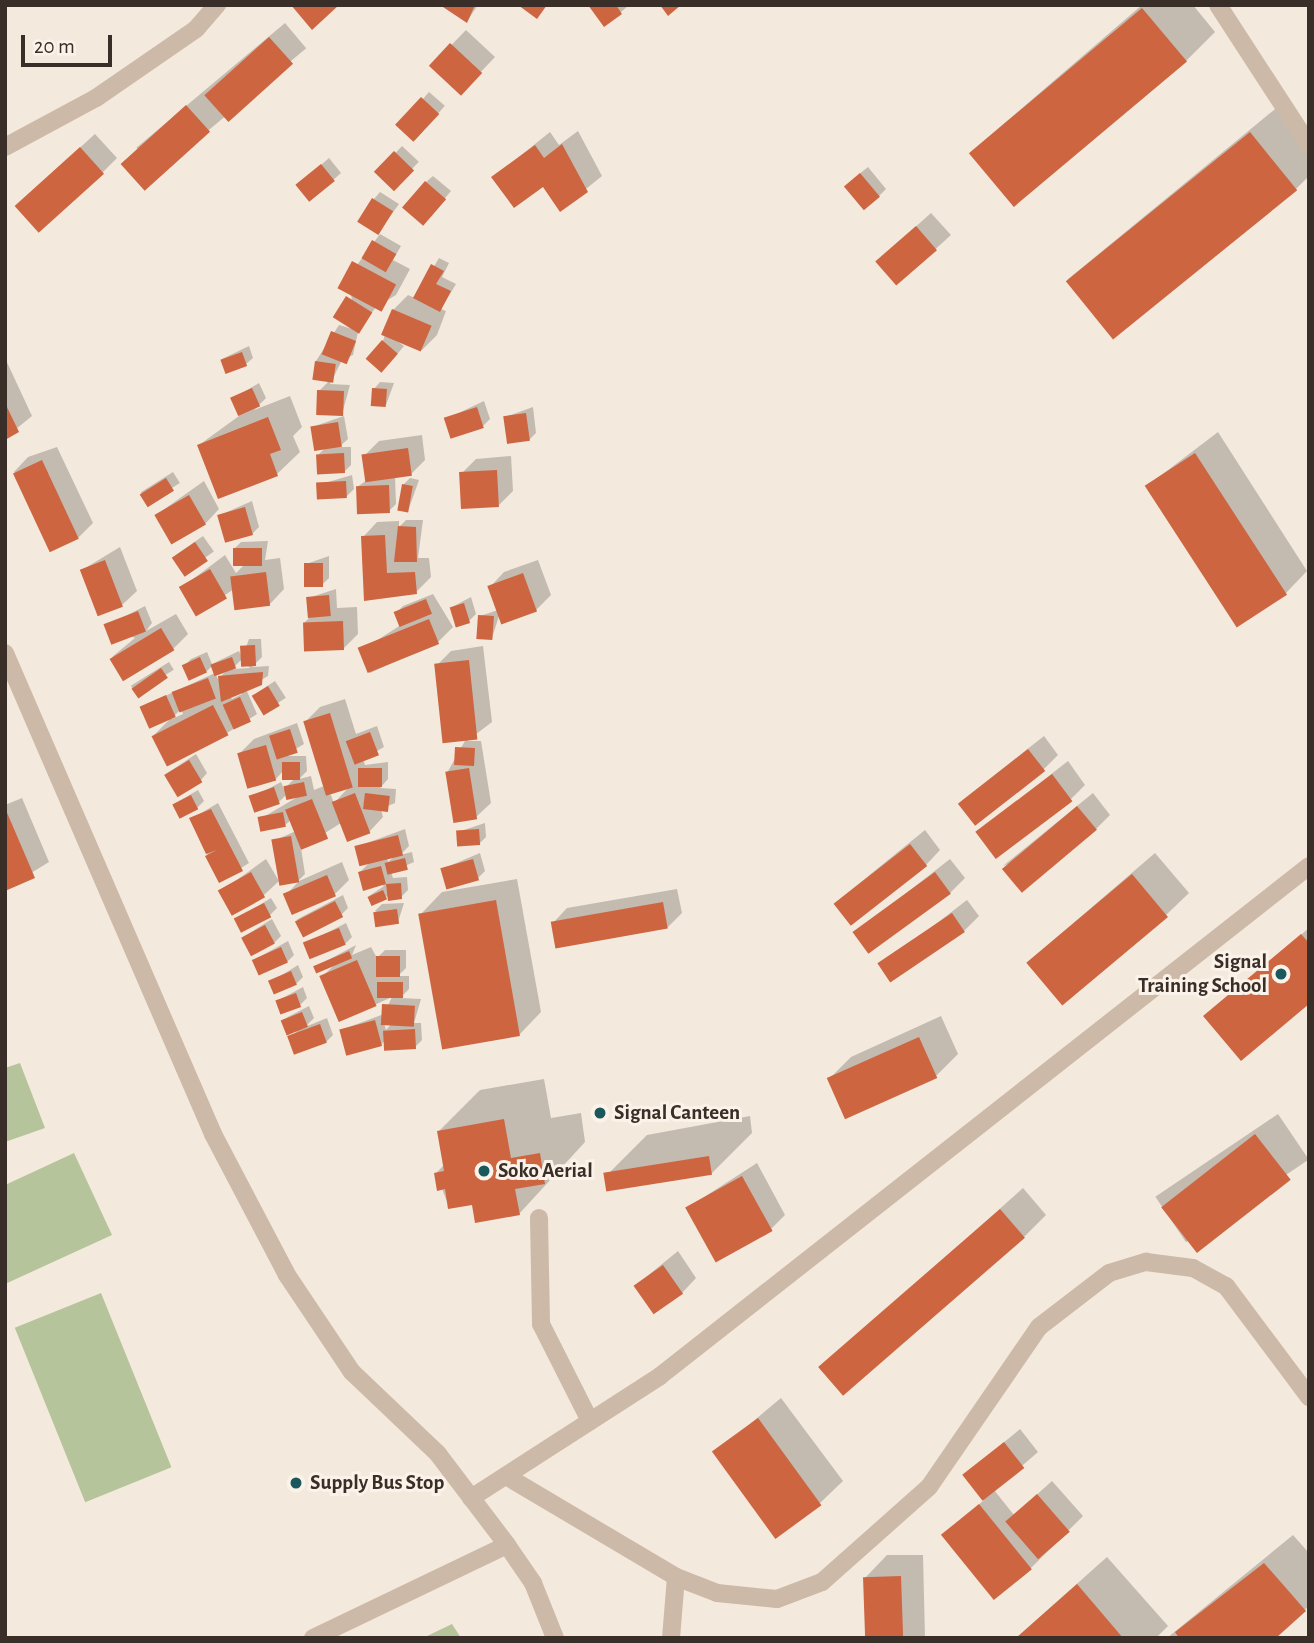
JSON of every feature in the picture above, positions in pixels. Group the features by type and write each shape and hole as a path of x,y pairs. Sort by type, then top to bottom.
{"street":[{"path":"5,147 96,98 195,29 217,5"},
{"path":"1218,5 1309,145"},
{"path":"5,653 11,685 213,1133 287,1275 352,1372 438,1454 507,1545 533,1583 555,1638"},
{"path":"471,1498 660,1376 1309,866"},
{"path":"539,1218 541,1324 590,1421"},
{"path":"506,1476 677,1577 717,1593 777,1599 822,1582 929,1488 1039,1327 1109,1273 1146,1262 1193,1268 1226,1286 1309,1397"},
{"path":"313,1638 507,1545"},
{"path":"671,1638 677,1577"}],"green space":[{"path":"20,1063 45,1128 5,1142 5,1068"},
{"path":"74,1153 112,1235 5,1284 5,1185"},
{"path":"101,1293 171,1467 85,1502 15,1328"},
{"path":"452,1624 461,1638 423,1638"}],"building":[{"path":"291,5 339,5 312,30"},
{"path":"440,5 475,5 467,23"},
{"path":"518,5 547,5 537,19"},
{"path":"588,5 616,5 622,14 604,27"},
{"path":"660,5 681,5 668,16"},
{"path":"1142,8 1187,62 1014,207 969,153"},
{"path":"269,37 293,64 228,122 204,95"},
{"path":"450,43 482,73 461,96 429,66"},
{"path":"421,97 439,114 413,142 395,125"},
{"path":"186,105 210,132 145,191 121,164"},
{"path":"1250,132 1297,190 1113,339 1066,281"},
{"path":"562,144 588,192 560,212 543,187 514,208 491,177 535,145 544,158"},
{"path":"80,147 104,174 39,233 15,206"},
{"path":"394,151 414,170 394,191 374,172"},
{"path":"321,164 335,181 309,202 295,185"},
{"path":"860,173 880,197 864,210 844,186"},
{"path":"425,181 446,199 423,226 402,207"},
{"path":"372,198 393,211 378,235 357,222"},
{"path":"916,226 937,250 896,286 875,261"},
{"path":"372,240 396,254 386,272 362,258"},
{"path":"352,261 396,284 382,312 337,288"},
{"path":"431,264 444,271 436,284 451,291 440,312 413,298"},
{"path":"346,296 372,312 359,334 333,317"},
{"path":"392,309 432,326 421,352 381,335"},
{"path":"331,331 356,341 347,364 322,354"},
{"path":"382,340 398,354 381,373 366,359"},
{"path":"242,352 247,366 226,374 220,360"},
{"path":"315,361 336,364 333,383 312,380"},
{"path":"252,388 260,406 238,416 230,398"},
{"path":"372,388 387,389 386,407 371,406"},
{"path":"317,390 344,391 343,416 316,415"},
{"path":"5,403 19,432 5,440"},
{"path":"477,407 484,428 451,439 444,418"},
{"path":"526,413 530,441 507,444 503,416"},
{"path":"268,417 281,450 270,454 278,476 218,499 197,445"},
{"path":"338,422 342,447 314,451 310,426"},
{"path":"408,448 412,476 365,482 361,455"},
{"path":"344,453 345,473 317,474 316,454"},
{"path":"1195,453 1287,595 1237,627 1145,486"},
{"path":"42,460 79,539 50,552 13,474"},
{"path":"497,470 499,507 461,509 459,472"},
{"path":"166,478 174,491 148,507 140,494"},
{"path":"346,481 347,498 317,500 316,483"},
{"path":"402,484 413,486 408,512 397,511"},
{"path":"389,485 390,513 357,514 356,486"},
{"path":"189,495 206,524 171,544 154,515"},
{"path":"245,507 253,535 225,543 217,515"},
{"path":"398,526 416,527 417,562 394,562"},
{"path":"385,535 387,573 415,572 417,594 364,601 361,536"},
{"path":"195,542 208,561 185,577 172,558"},
{"path":"233,548 262,548 262,566 233,566"},
{"path":"105,560 123,607 98,616 80,570"},
{"path":"304,563 323,563 323,587 304,587"},
{"path":"210,569 227,598 196,616 179,587"},
{"path":"266,572 270,606 234,610 230,576"},
{"path":"523,573 537,612 501,625 487,586"},
{"path":"329,595 331,616 308,618 306,597"},
{"path":"426,599 432,614 400,627 394,612"},
{"path":"464,603 470,623 456,627 450,607"},
{"path":"138,611 146,632 111,645 103,624"},
{"path":"478,615 494,616 492,640 476,639"},
{"path":"429,619 439,644 368,673 358,648"},
{"path":"343,621 344,650 304,651 303,622"},
{"path":"161,628 174,650 123,681 110,659"},
{"path":"255,645 256,666 241,667 240,646"},
{"path":"200,657 207,673 189,681 182,665"},
{"path":"232,657 236,668 214,676 210,665"},
{"path":"469,660 477,740 443,743 434,664"},
{"path":"161,668 168,678 138,698 132,689"},
{"path":"263,672 262,685 221,702 218,676"},
{"path":"208,678 216,699 179,713 172,692"},
{"path":"268,686 280,706 264,716 252,696"},
{"path":"166,695 176,717 149,729 140,707"},
{"path":"240,697 251,722 234,729 223,705"},
{"path":"213,705 228,735 167,767 152,736"},
{"path":"330,713 353,788 326,796 303,721"},
{"path":"290,729 298,753 277,760 269,736"},
{"path":"370,732 379,755 355,765 346,741"},
{"path":"266,745 276,781 247,789 237,753"},
{"path":"455,747 475,748 474,766 454,765"},
{"path":"1028,749 1045,771 975,826 958,804"},
{"path":"189,760 202,782 178,797 164,775"},
{"path":"282,762 300,762 300,780 282,780"},
{"path":"358,768 382,768 382,787 358,787"},
{"path":"469,768 477,819 453,823 445,772"},
{"path":"1052,774 1072,801 996,859 975,832"},
{"path":"304,782 307,796 286,800 283,786"},
{"path":"274,787 280,804 254,813 248,796"},
{"path":"355,793 370,833 347,842 332,802"},
{"path":"365,793 390,796 388,812 363,809"},
{"path":"191,795 198,809 180,819 172,805"},
{"path":"312,799 328,839 301,850 285,810"},
{"path":"1077,806 1097,830 1022,893 1002,869"},
{"path":"5,808 35,878 5,891"},
{"path":"211,809 243,871 219,883 205,856 217,850 206,854 189,818"},
{"path":"283,812 286,827 260,832 257,817"},
{"path":"479,829 480,845 457,847 456,831"},
{"path":"398,835 403,855 359,866 354,846"},
{"path":"291,836 299,882 279,886 271,839"},
{"path":"910,844 927,866 851,926 834,904"},
{"path":"405,858 408,870 388,875 385,863"},
{"path":"473,859 479,880 446,890 440,868"},
{"path":"381,866 386,884 363,891 358,872"},
{"path":"251,872 265,897 232,916 218,890"},
{"path":"935,872 951,894 868,954 852,932"},
{"path":"1132,874 1168,917 1062,1006 1026,963"},
{"path":"327,875 336,896 292,915 283,894"},
{"path":"401,883 402,899 388,901 386,884"},
{"path":"383,890 387,899 372,906 367,897"},
{"path":"496,900 520,1036 442,1050 418,914"},
{"path":"335,901 343,917 303,937 295,921"},
{"path":"663,902 668,929 555,948 551,922"},
{"path":"264,903 271,917 241,933 234,918"},
{"path":"397,909 399,924 375,927 373,912"},
{"path":"952,913 965,932 890,982 877,963"},
{"path":"265,925 275,944 251,956 241,938"},
{"path":"339,928 346,945 310,959 303,943"},
{"name":"Signal Training School","path":"1301,934 1309,943 1309,1004 1241,1061 1203,1016"},
{"path":"281,947 288,963 259,976 252,960"},
{"path":"349,951 352,958 316,974 313,966"},
{"path":"376,956 400,956 400,977 376,977"},
{"path":"357,960 377,1006 339,1022 319,976"},
{"path":"291,971 297,985 274,995 268,981"},
{"path":"377,982 403,982 403,998 377,998"},
{"path":"296,993 301,1007 280,1015 275,1001"},
{"path":"382,1004 415,1006 414,1027 381,1025"},
{"path":"302,1012 308,1027 287,1035 281,1021"},
{"path":"375,1020 382,1046 346,1056 339,1030"},
{"path":"320,1024 327,1043 294,1055 287,1036"},
{"path":"415,1029 416,1049 384,1051 383,1031"},
{"path":"919,1037 937,1078 845,1119 827,1078"},
{"path":"504,1119 511,1158 540,1153 545,1184 515,1189 520,1215 475,1223 472,1205 448,1209 445,1189 437,1191 434,1173 444,1171 437,1131"},
{"path":"1255,1134 1291,1180 1197,1253 1161,1207"},
{"path":"709,1156 712,1175 606,1192 603,1173"},
{"path":"742,1176 773,1231 716,1263 685,1208"},
{"path":"1000,1209 1025,1238 843,1396 818,1367"},
{"path":"663,1265 683,1294 654,1314 634,1286"},
{"path":"758,1418 821,1505 775,1539 712,1452"},
{"path":"1004,1442 1024,1468 983,1501 962,1475"},
{"path":"1037,1494 1070,1532 1038,1559 1005,1522"},
{"path":"979,1504 1032,1569 994,1600 941,1535"},
{"path":"1264,1563 1306,1611 1276,1638 1179,1638 1175,1632"},
{"path":"901,1576 903,1638 865,1638 863,1577"},
{"path":"1077,1584 1123,1638 1016,1638"}],"place":[{"name":"Signal Training School","path":"1281,974"},
{"name":"Signal Canteen","path":"600,1113"},
{"name":"Soko Aerial","path":"484,1171"},
{"name":"Supply Bus Stop","path":"296,1483"}]}
